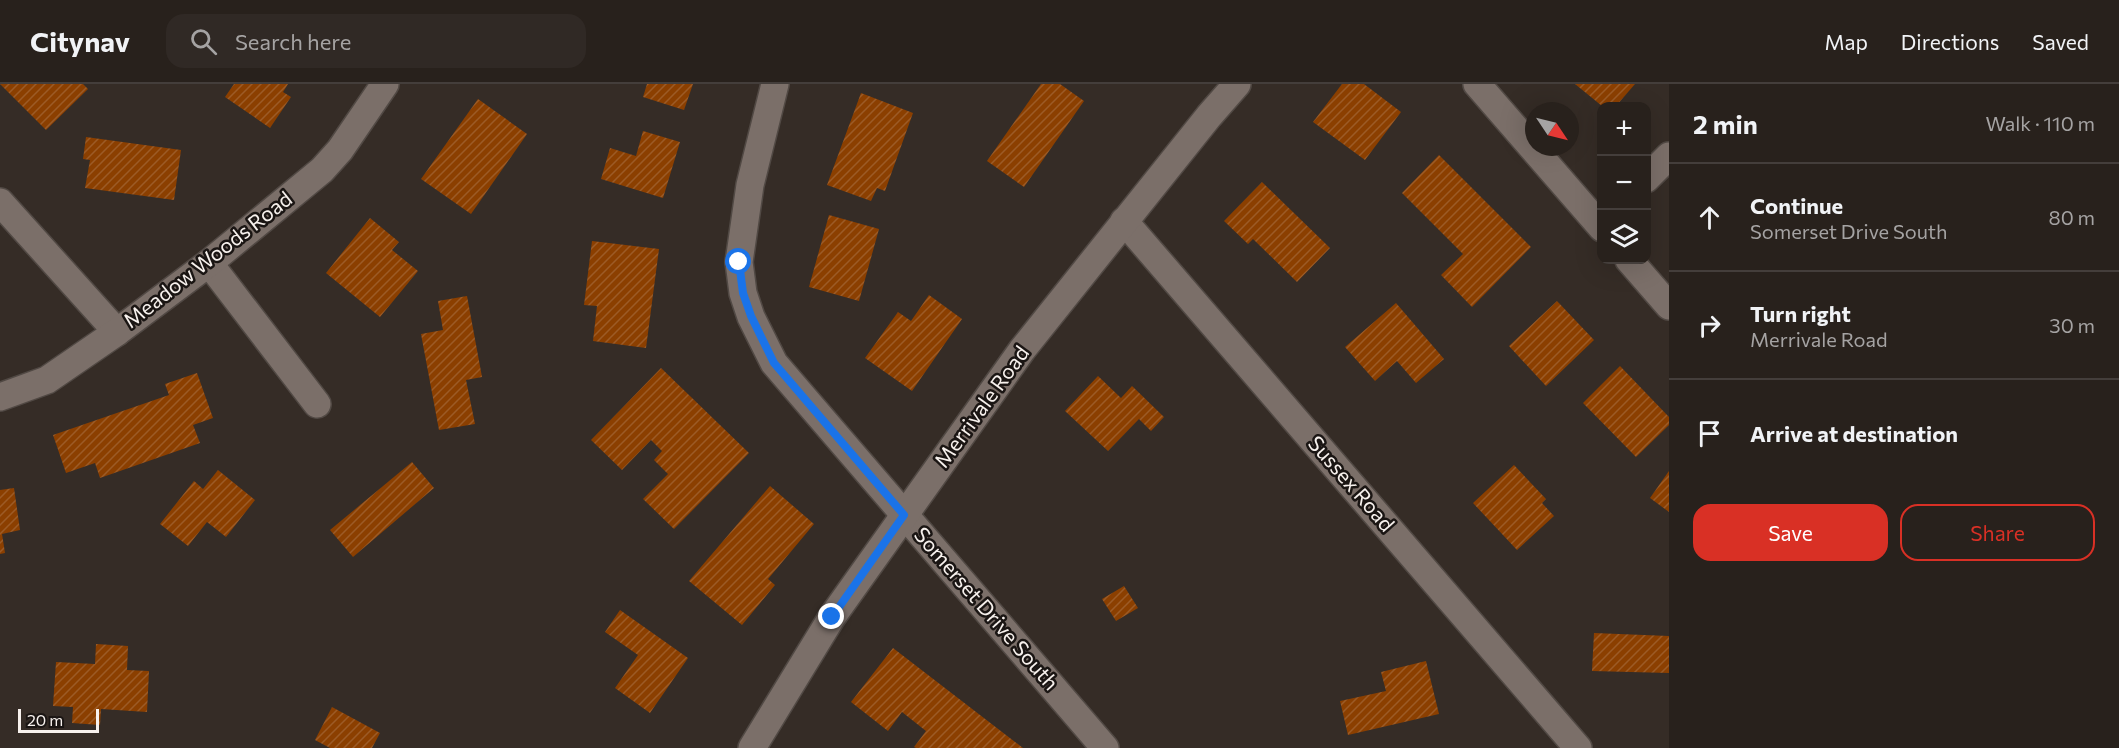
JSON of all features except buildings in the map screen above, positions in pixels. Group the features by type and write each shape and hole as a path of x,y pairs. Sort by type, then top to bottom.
{"street":[{"name":"Meadow Woods Road","path":"0,397 47,380 117,332 209,263 322,170 340,150 385,84"},
{"name":"Somerset Drive South","path":"775,84 750,185 739,262 743,293 751,316 774,363 1105,748"},
{"name":"Merrivale Road","path":"752,748 832,617 1022,350 1237,84"},
{"path":"1477,84 1597,221"},
{"path":"1651,175 1669,156"},
{"path":"0,202 117,332"},
{"name":"Sussex Road","path":"1124,221 1578,748"},
{"path":"209,263 317,404"},
{"path":"1632,264 1669,306"}],"route":[{"path":"739,262 743,293 751,316 774,363 904,515 832,617"}]}
